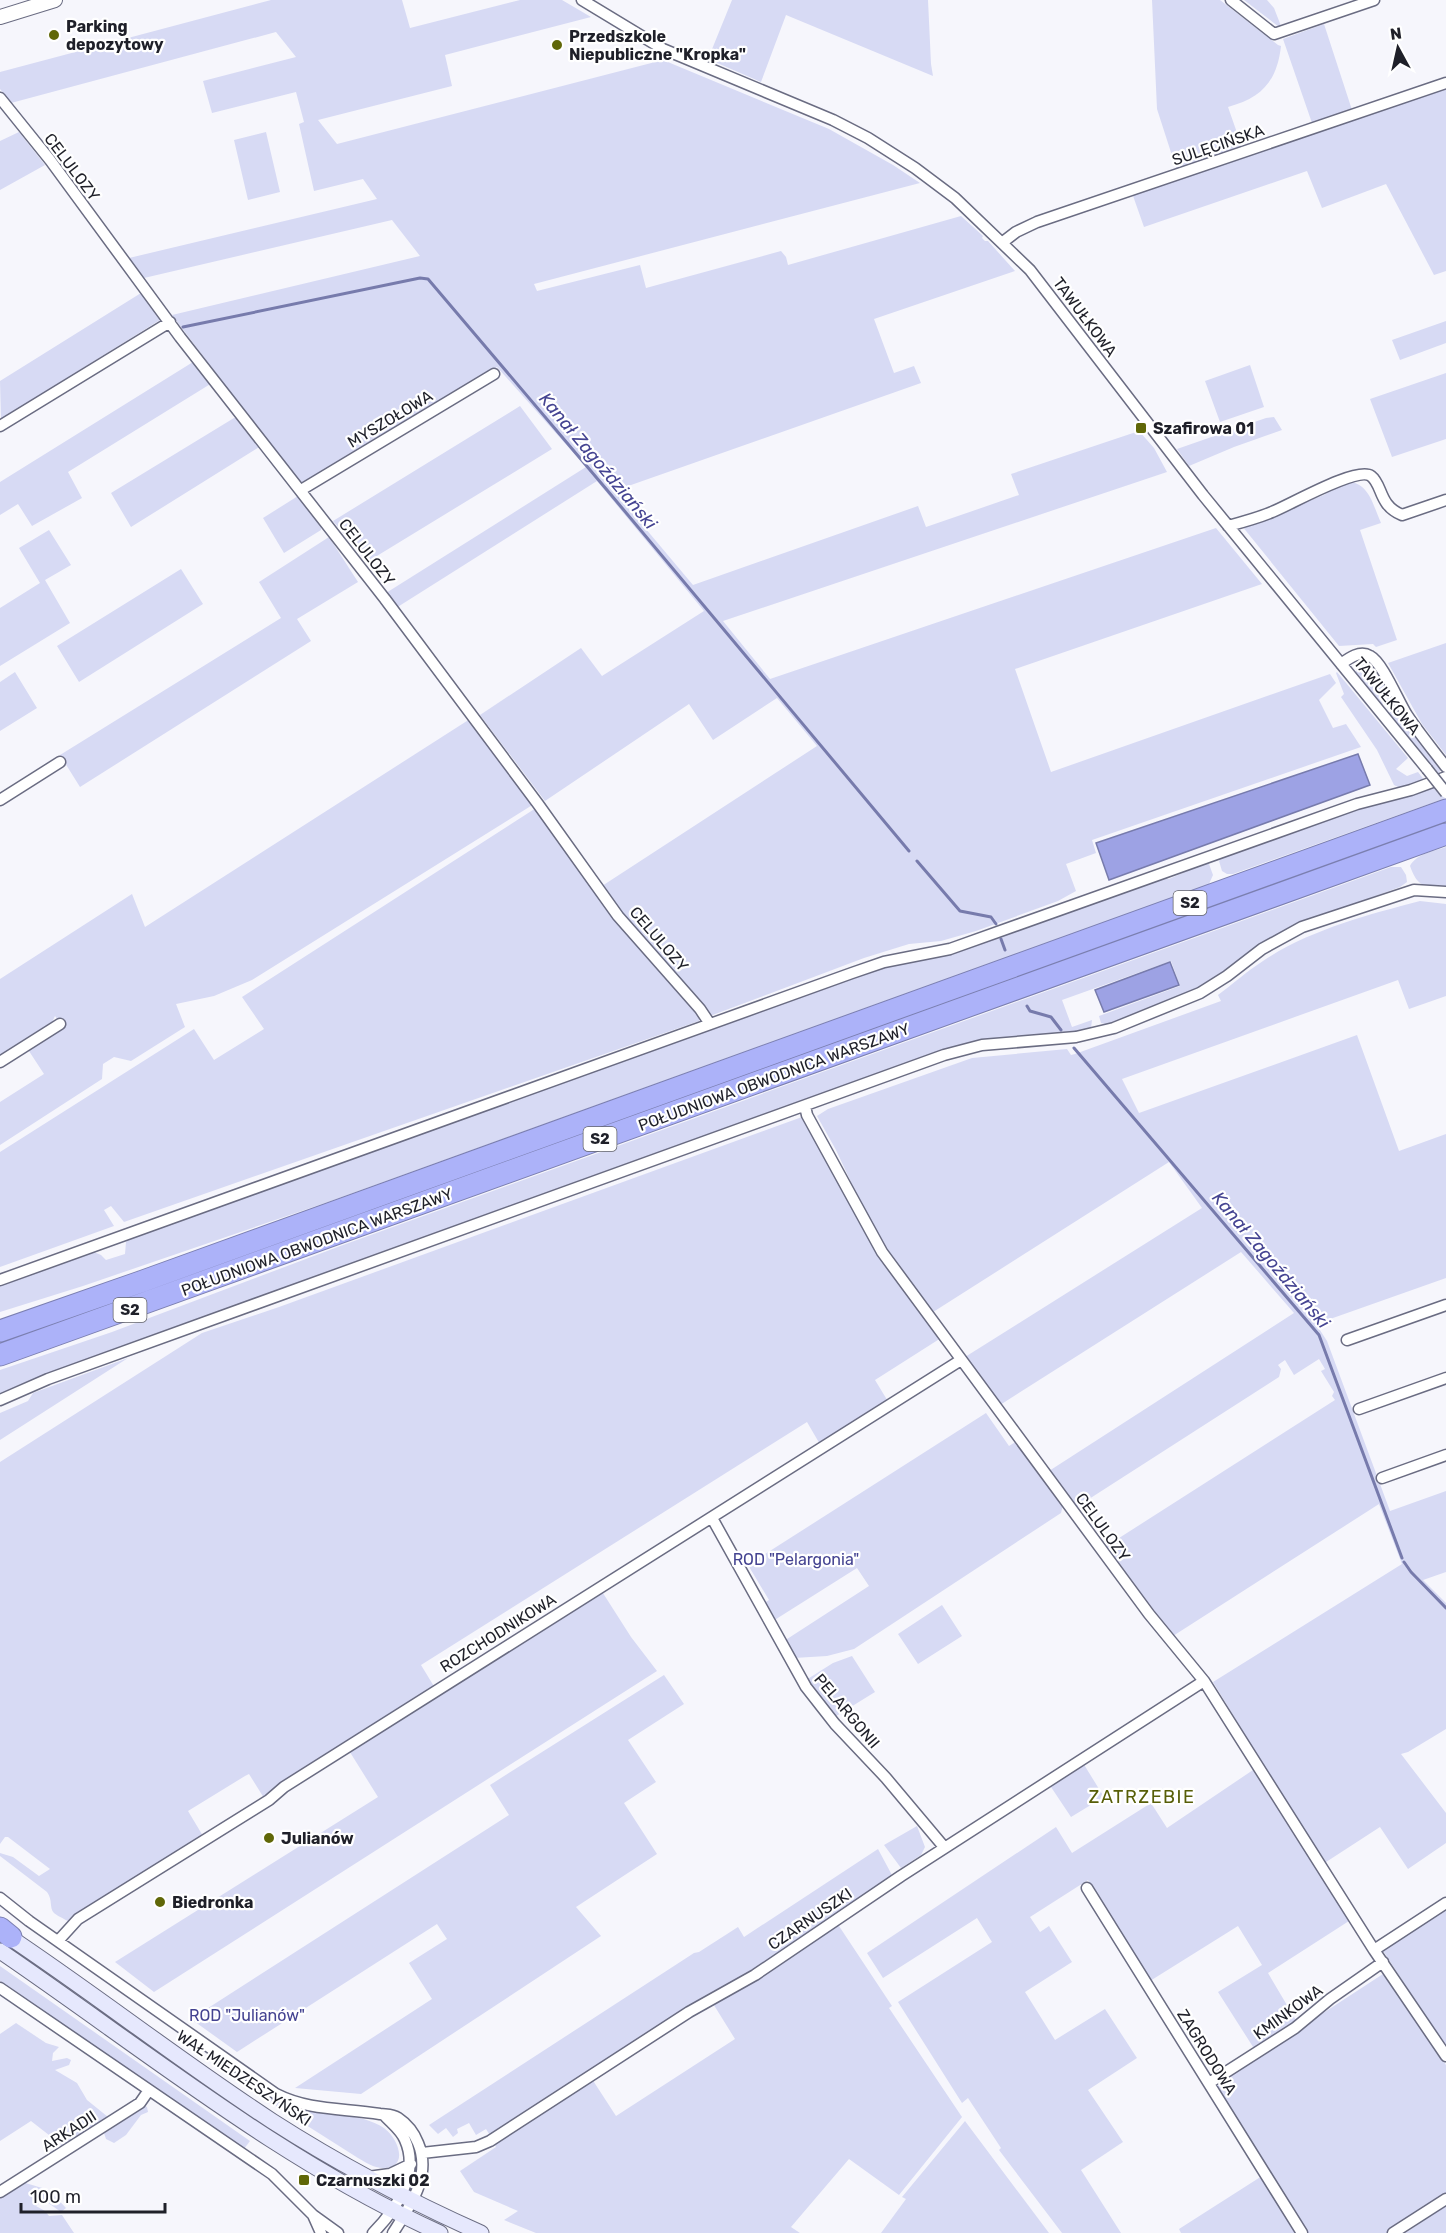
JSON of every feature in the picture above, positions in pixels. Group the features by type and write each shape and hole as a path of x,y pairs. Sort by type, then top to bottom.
{"highway":[{"name":"POŁUDNIOWA OBWODNICA WARSZAWY","path":"0,1331 1446,810"},
{"name":"POŁUDNIOWA OBWODNICA WARSZAWY","path":"0,1355 1446,834"},
{"path":"0,1320 56,1312"}],"main road":[{"name":"WAŁ MIEDZESZYŃSKI","path":"3,1937 256,2110 366,2177 481,2233"},
{"name":"WAŁ MIEDZESZYŃSKI","path":"3,1937 250,2127 322,2172 397,2213 440,2233"}],"street":[{"path":"0,17 55,0"},
{"name":"TAWUŁKOWA","path":"582,0 663,49 833,120 868,138 935,182 1003,242 1040,283 1228,526 1446,793"},
{"path":"1231,0 1274,34 1374,0"},
{"name":"SULĘCIŃSKA","path":"1003,242 1016,232 1037,222 1446,83"},
{"name":"CELULOZY","path":"0,98 50,160 95,224 301,490 538,804 618,916 700,1009 710,1024"},
{"path":"0,426 172,325"},
{"name":"MYSZOŁOWA","path":"301,490 494,374"},
{"path":"1228,526 1293,503 1339,480 1366,474 1373,477 1388,506 1402,515 1446,500"},
{"path":"1341,664 1353,656 1370,655 1378,663 1406,712 1446,767"},
{"path":"0,800 60,762"},
{"path":"0,1280 884,962 960,946 1357,804 1411,790 1446,777"},
{"path":"0,1400 48,1379 964,1049 1076,1037 1114,1028 1200,993 1227,976 1262,948 1302,927 1414,890 1446,892"},
{"path":"0,1062 60,1024"},
{"name":"CELULOZY","path":"805,1106 807,1115 882,1252 1149,1614 1204,1681 1383,1962"},
{"path":"1347,1341 1446,1305"},
{"name":"ROZCHODNIKOWA","path":"58,1941 78,1919 269,1800 284,1787 519,1637 644,1562 961,1360"},
{"path":"1359,1409 1446,1378"},
{"path":"1382,1478 1446,1455"},
{"name":"PELARGONII","path":"712,1518 806,1688 944,1847"},
{"name":"CZARNUSZKI","path":"422,2153 476,2147 490,2141 689,2012 755,1975 944,1847 1204,1681"},
{"name":"ZAGRODOWA","path":"1087,1888 1302,2233"},
{"path":"0,1898 249,2076 282,2097 313,2107 391,2115 405,2124 417,2140 422,2153 421,2180 397,2213 373,2233"},
{"path":"1374,1950 1446,1903"},
{"path":"1383,1962 1446,2056"},
{"name":"KMINKOWA","path":"1209,2083 1295,2028 1330,1999 1383,1962"},
{"path":"0,1988 272,2174 313,2215 338,2233"},
{"name":"ARKADII","path":"0,2192 140,2103 149,2090"},
{"path":"384,2115 402,2133 405,2140 411,2164 406,2198"},
{"path":"366,2177 390,2174 411,2164"},
{"path":"1393,2233 1446,2199"},
{"path":"393,2233 397,2213"},
{"path":"313,2215 321,2233"}],"green space":[{"path":"271,0 402,0 410,28 520,0 562,0 591,17 445,55 452,86 318,120 337,144 663,60 829,129 920,183 534,284 537,291 640,265 646,288 781,251 788,265 961,216 1015,271 874,319 894,373 914,366 921,383 614,491 693,585 918,506 926,527 1019,495 1011,474 1139,431 1154,448 1167,472 723,621 770,679 1216,528 1262,584 1015,669 1051,772 1330,674 1336,683 1319,700 1333,728 1346,724 1361,747 1092,840 1096,853 1066,864 1076,891 1058,901 976,931 941,941 909,944 864,958 710,1016 611,902 602,886 817,746 777,698 713,740 689,704 545,801 480,715 581,648 602,676 704,611 597,481 396,608 386,593 586,467 497,367 306,483 299,483 172,315 420,256 392,220 144,278 129,258 377,199 363,179 314,191 299,124 304,122 296,92 212,113 203,81 296,57 276,32 11,103 0,89 0,72"},
{"path":"732,0 928,0 933,76 786,15 761,82 708,59"},
{"path":"1152,0 1220,0 1281,46 1276,69 1266,86 1250,99 1228,107 1242,147 1177,171 1157,109"},
{"path":"1244,0 1267,0 1274,8 1281,26 1279,27"},
{"path":"1324,24 1352,110 1312,123 1283,39"},
{"path":"1446,87 1446,271 1434,275 1386,184 1322,208 1307,171 1144,227 1132,193"},
{"path":"19,132 45,165 0,190 0,141"},
{"path":"266,132 280,192 248,200 234,140"},
{"path":"141,293 160,320 1,419 0,381"},
{"path":"1446,321 1446,343 1400,360 1392,340"},
{"path":"193,362 212,383 68,472 82,498 32,526 18,504 0,515 0,482"},
{"path":"1250,365 1264,407 1220,422 1205,381"},
{"path":"1446,373 1446,439 1392,457 1370,399"},
{"path":"520,406 552,449 367,562 333,521"},
{"path":"1274,417 1282,430 1189,466 1177,449 1266,418"},
{"path":"234,418 242,418 261,446 131,527 111,493"},
{"path":"1347,481 1365,490 1381,523 1360,530 1397,640 1376,647 1373,644 1339,646 1242,526 1324,495"},
{"path":"298,496 321,526 321,530 284,553 263,518"},
{"path":"49,530 71,565 45,580 70,623 0,666 0,608 40,583 19,548"},
{"path":"329,537 358,582 297,619 311,641 80,787 60,755 281,618 259,582"},
{"path":"181,569 203,604 79,682 57,646"},
{"path":"1446,643 1446,755 1422,724 1388,663"},
{"path":"1360,664 1367,665 1385,686 1409,725 1441,767 1439,774 1389,713 1393,707 1389,699 1382,704 1356,673 1356,668"},
{"path":"15,672 37,708 0,731 0,682"},
{"path":"1337,672 1408,758 1396,769 1407,776 1418,772 1425,781 1400,788 1394,785 1377,750 1341,697 1344,694"},
{"path":"470,719 534,804 252,980 214,996 176,1004 185,1027 131,1061 114,1057 103,1064 102,1079 0,1145 0,1102 44,1074 27,1048 62,1025 55,1016 52,1022 0,1055 0,979 132,894 145,927"},
{"path":"1446,782 1446,798 1233,874 1222,871 1219,861 1222,857 1379,801"},
{"path":"536,808 699,1013 699,1021 124,1222 111,1206 104,1210 114,1226 0,1267 0,1152 194,1029 214,1060 264,1029 242,997"},
{"path":"1446,819 1446,825 147,1294 145,1289"},
{"path":"1446,847 1446,886 1419,882 1410,866 1413,862 1426,854"},
{"path":"1205,863 1209,864 1213,875 1209,884 1204,886 328,1202 0,1312 0,1285 94,1252 106,1260 125,1254 126,1242 130,1238 885,965 1162,877 1169,879"},
{"path":"1391,867 1401,867 1407,882 1400,887 1300,924 1195,991 1109,1025 1101,1023 1099,1016 1180,986 1171,961 1062,1000 1072,1027 1092,1020 1089,1030 987,1040 950,1049 19,1385 0,1394 0,1370 112,1332 343,1245"},
{"path":"1420,901 1446,904 1446,996 1409,1009 1398,980 1122,1079 1139,1113 1357,1035 1399,1151 1446,1134 1446,1278 1316,1324 1327,1341 1390,1511 1446,1491 1446,1572 1423,1580 1446,1603 1446,1729 1401,1754 1446,1813 1446,1843 1408,1869 1380,1827 1323,1864 1213,1682 1402,1564 1379,1504 1173,1636 1105,1547 1335,1400 1332,1396 1334,1392 1321,1371 1325,1369 1319,1359 1294,1375 1285,1360 1278,1365 1281,1369 1279,1377 1075,1508 1049,1471 1294,1313 1241,1252 1000,1405 965,1357 1202,1208 1169,1162 930,1314 873,1229 836,1150 817,1116 828,1109 972,1058 1067,1049 1071,1055 1075,1054 1221,1001 1218,995 1257,965 1281,950 1319,932"},
{"path":"802,1117 941,1338 875,1380 889,1403 821,1446 807,1422 421,1665 435,1688 264,1798 249,1774 245,1776 188,1811 203,1836 68,1921 54,1913 47,1892 0,1856 0,1853 13,1857 39,1876 50,1869 8,1837 5,1837 0,1844 0,1462 202,1333"},
{"path":"128,1358 0,1440 0,1413 28,1401 33,1393"},
{"name":"ROD \"Pelargonia\"","path":"986,1413 1009,1446 1017,1441 1063,1505 1061,1513 854,1649 827,1656 794,1658 784,1641 869,1586 857,1568 773,1621 764,1603 769,1600 748,1565"},
{"path":"601,1590 631,1637 657,1671 154,1992 115,1962 378,1797 348,1749"},
{"path":"942,1605 962,1636 918,1664 898,1634"},
{"path":"852,1656 875,1692 833,1718 806,1680 833,1663"},
{"name":"ROD \"Julianów\"","path":"664,1675 684,1704 628,1740 656,1782 624,1803 657,1854 576,1907 601,1936 361,2094 295,2088 432,1999 409,1963 447,1939 437,1924 237,2052 191,2019 509,1815 490,1785"},
{"path":"1083,1763 1104,1797 1071,1817 1049,1784"},
{"path":"1253,1770 1349,1921 1268,1973 1297,2022 1255,2050 1218,1992 1262,1965 1238,1926 1150,1981 1088,1880 1030,1917 1040,1932 1049,1926 1072,1962 1025,1992 1055,2040 1105,2009 1137,2058 1088,2090 1123,2142 1081,2170 1121,2233 1062,2233 999,2150 1001,2148 968,2098 962,2103 898,2002 992,1942 977,1918 883,1978 867,1953 1056,1827 1072,1853 1151,1803 1167,1828"},
{"path":"917,1826 925,1847 921,1855 901,1868 884,1845"},
{"path":"878,1849 893,1877 829,1921 491,2137 486,2129 476,2135 469,2123 457,2129 458,2133 453,2137 446,2128 438,2134 429,2125 694,1953 738,1927 744,1937"},
{"path":"1446,1908 1446,2048 1382,1949"},
{"path":"837,1923 892,2006 889,2008 962,2117 899,2195 849,2159 791,2227 800,2233 536,2233 504,2220 518,2211 474,2192 460,2171 496,2147 494,2143 592,2079 616,2116 735,2039 712,2002"},
{"path":"0,1966 250,2141 244,2149 0,1981"},
{"path":"1383,1974 1446,2065 1446,2195 1387,2233 1306,2233 1213,2085"},
{"path":"16,2023 46,2043 59,2047 53,2053 52,2061 67,2058 71,2060 69,2065 55,2070 77,2083 87,2100 108,2117 63,2146 31,2121 0,2141 0,2034"},
{"path":"239,2075 273,2099 294,2109 364,2119 384,2128 394,2138 397,2145 399,2158 397,2163 383,2168 364,2161 235,2080"},
{"path":"143,2105 147,2107 148,2112 141,2115 126,2135 114,2143 106,2139 104,2133"},
{"path":"965,2121 1049,2233 881,2233 906,2199 902,2197"},
{"path":"1262,2176 1298,2233 1181,2233 1179,2229"},
{"path":"22,2182 49,2190 66,2208 61,2212 44,2200 36,2206 49,2216 62,2215 74,2233 0,2233 0,2196"},
{"path":"1446,2206 1446,2233 1405,2233"}],"water":[{"path":"1358,754 1370,785 1109,880 1096,843"},
{"path":"1170,962 1179,985 1104,1012 1095,990"}],"waterway":[{"name":"Kanał Zagoździański","path":"183,327 420,278 428,279 909,851"},
{"name":"Kanał Zagoździański","path":"917,861 960,911 991,917 996,924"},
{"name":"Kanał Zagoździański","path":"1001,939 1005,950"},
{"name":"Kanał Zagoździański","path":"1027,1006 1030,1011 1051,1017 1061,1030"},
{"name":"Kanał Zagoździański","path":"1074,1048 1319,1335 1402,1558"},
{"name":"Kanał Zagoździański","path":"1404,1562 1446,1608"}],"place":[{"name":"Parking depozytowy","path":"54,35"},
{"name":"Przedszkole Niepubliczne \"Kropka\"","path":"557,45"},
{"name":"Szafirowa 01","path":"1141,428"},
{"name":"Julianów","path":"269,1838"},
{"name":"Biedronka","path":"160,1902"},
{"name":"Czarnuszki 02","path":"304,2180"}],"district":[{"name":"ZATRZEBIE","path":"1142,1797"}]}
